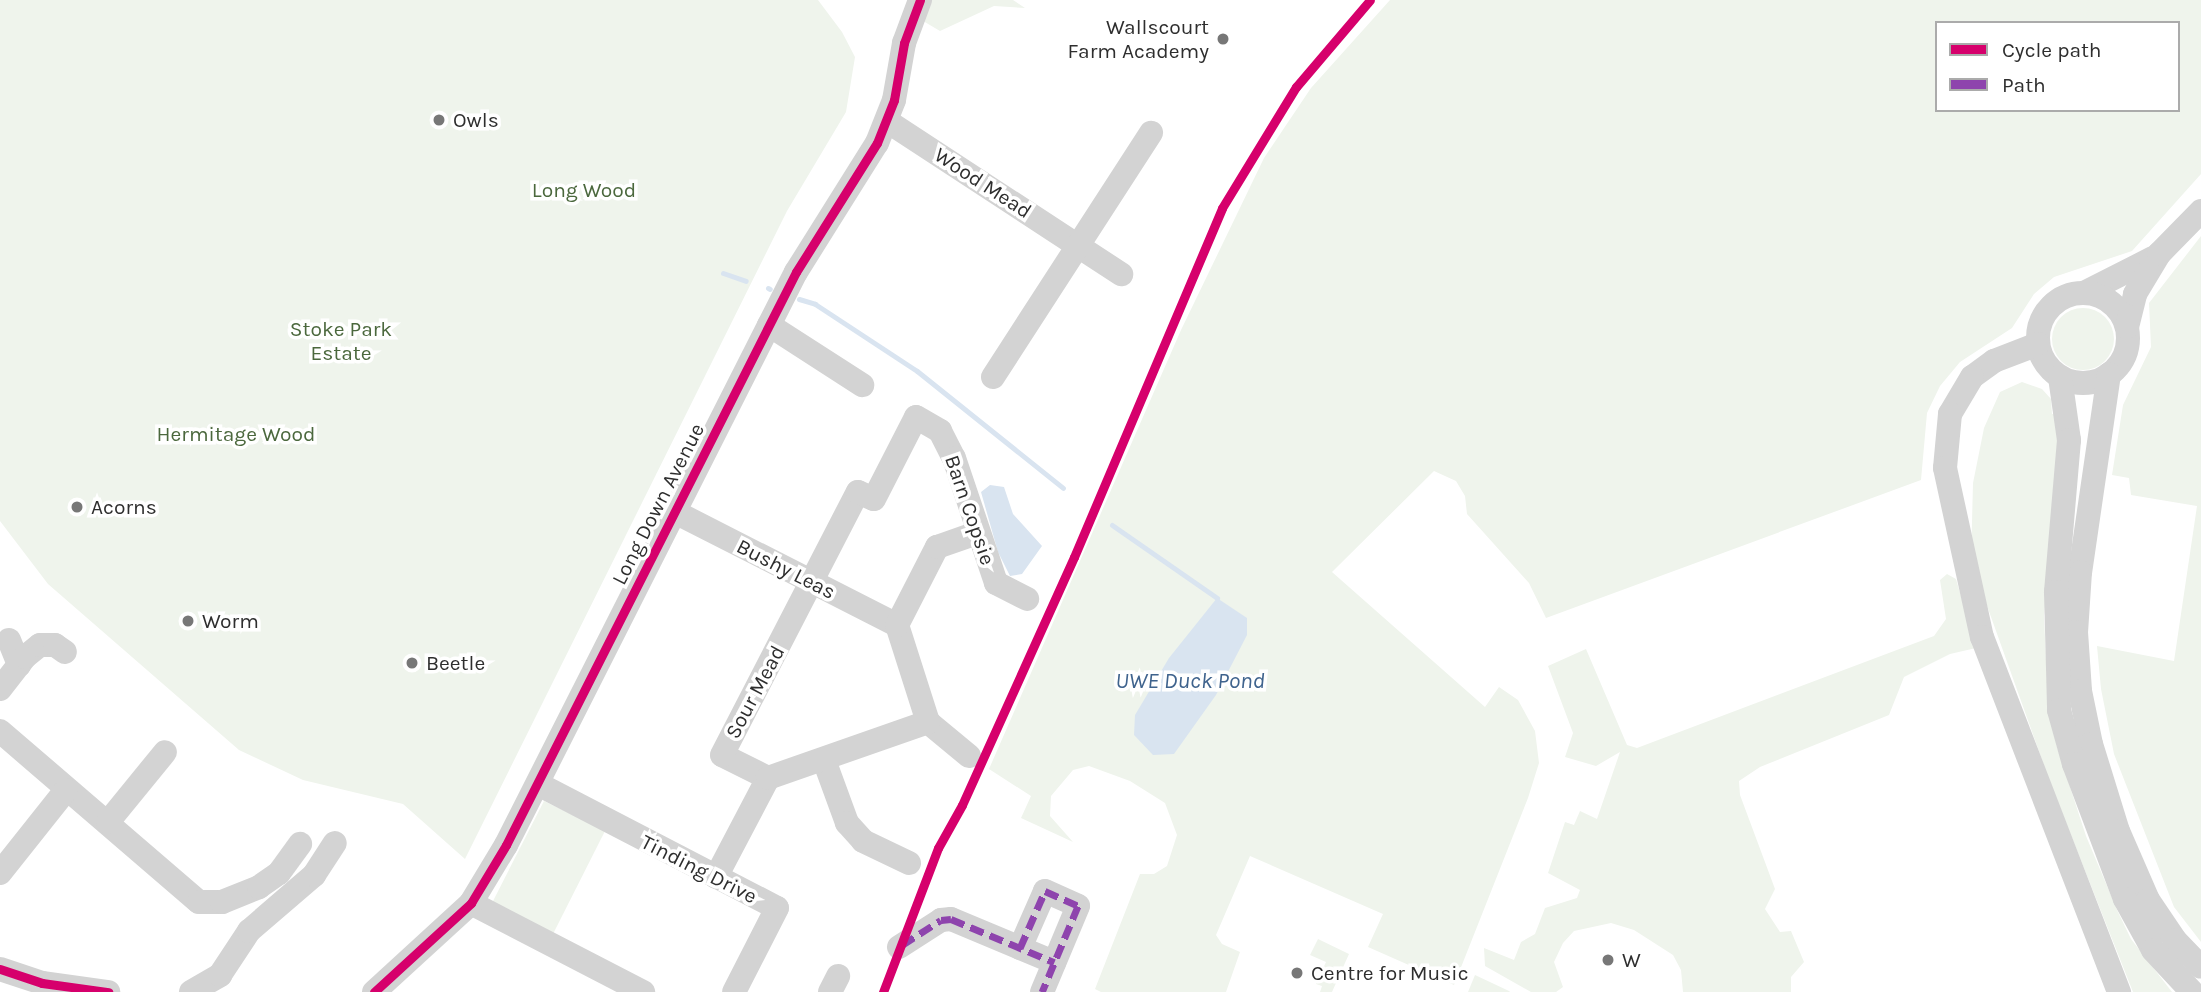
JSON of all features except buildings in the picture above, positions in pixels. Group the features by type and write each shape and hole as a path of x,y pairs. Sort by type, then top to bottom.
{"street":[{"name":"Long Down Avenue","path":"374,992 471,903 538,783 769,325 820,229 887,121 904,43 920,0"},
{"name":"Wood Mead","path":"887,121 1121,274"},
{"path":"993,377 1151,133"},
{"path":"2201,211 2159,254 2135,293 2127,327 2125,354 2109,374 2080,572 2076,632 2080,691 2091,744 2123,842 2148,900 2175,940 2201,967"},
{"path":"2109,374 2085,383 2060,377 2050,369 2038,344 2042,318 2049,307 2060,299 2085,292 2159,254"},
{"path":"2085,292 2112,303 2127,327"},
{"path":"769,325 862,385"},
{"path":"2038,344 1994,361 1972,377 1950,414 1944,468 1982,637 2119,992"},
{"path":"2060,377 2069,440 2056,592 2059,710 2078,776 2125,899 2153,950 2192,992"},
{"name":"Barn Copsie","path":"812,582 858,492 874,499 916,417 940,431 949,449 996,583 1027,599"},
{"name":"Bushy Leas","path":"675,512 897,625"},
{"path":"969,756 928,722 897,625 937,547 977,533"},
{"name":"Sour Mead","path":"768,778 722,755 812,582"},
{"path":"9,640 19,665"},
{"path":"0,689 19,665 45,644 65,652"},
{"path":"716,877 768,778 928,722"},
{"path":"0,731 66,790 108,822 184,892 211,904 259,887 279,873 300,844"},
{"path":"108,822 165,752"},
{"path":"824,760 847,822 863,841 909,863"},
{"name":"Tinding Drive","path":"538,783 777,908 734,992"},
{"path":"0,873 66,790"},
{"path":"191,992 220,975 249,931 314,875 335,843"},
{"path":"1020,948 1045,891 1078,906 1042,992"},
{"path":"471,903 643,992"},
{"path":"899,947 946,919 1054,962"},
{"path":"0,969 81,991 108,992"}],"green space":[{"name":"Stoke Park Estate","path":"0,0 818,0 842,32 855,57 846,112 787,211 465,859 403,804 303,780 239,750 48,584 0,521"},
{"path":"926,0 1013,0 1025,8 994,6 940,31 918,18"},
{"path":"1390,0 2201,0 2201,174 2132,251 2054,277 2034,294 2012,328 1960,362 1940,386 1927,413 1921,480 1546,618 1529,583 1467,514 1465,496 1456,481 1434,471 1332,572 1485,707 1499,687 1518,700 1535,731 1539,763 1528,798 1454,985 1368,947 1383,914 1250,856 1216,935 1222,944 1240,952 1226,992 1101,992 1095,989 1140,874 1154,874 1167,866 1177,835 1165,803 1130,781 1089,766 1073,770 1051,796 1050,816 1073,842 1021,818 1031,796 989,769 1181,330 1264,158 1311,88"},
{"path":"2201,236 2201,942 2174,907 2114,754 2101,689 2097,646 2174,661 2197,506 2131,495 2129,478 2112,475 2123,405 2151,347 2149,303"},
{"path":"2077,308 2089,308 2105,317 2112,327 2112,351 2105,361 2089,370 2077,370 2066,365 2057,356 2052,345 2052,333 2057,322 2066,313"},
{"path":"2022,382 2042,389 2051,399 2052,414 2061,413 2044,616 2048,704 2057,747 2086,836 2118,912 2131,939 2172,992 2133,992 2050,782 1971,561 1973,483 1984,428 2000,392"},
{"path":"1947,574 1956,579 1976,648 1950,654 1904,677 1889,715 1760,767 1739,781 1740,795 1775,889 1765,909 1780,932 1791,931 1804,962 1791,977 1791,992 1683,992 1681,970 1673,955 1634,930 1611,923 1574,931 1563,943 1554,962 1563,987 1556,992 1531,992 1485,966 1484,948 1514,960 1521,942 1535,934 1545,908 1577,898 1580,890 1548,873 1565,822 1574,825 1580,811 1597,819 1620,752 1596,766 1565,757 1573,733 1548,666 1586,649 1627,745 1637,748 1934,636 1946,619 1940,580"},
{"path":"544,801 605,831 553,934 492,903"},
{"path":"1318,939 1349,954 1332,992 1320,992 1322,986 1316,984 1326,962 1310,955"},
{"path":"1475,975 1509,991 1510,992 1468,992"}],"water":[{"path":"990,485 1004,487 1013,514 1042,546 1022,574 1010,576 998,552 981,492"},
{"name":"UWE Duck Pond","path":"1217,598 1247,618 1247,635 1216,695 1174,754 1153,755 1134,735 1135,715 1169,658"}],"waterway":[{"path":"723,273 746,281"},
{"path":"799,299 815,304 917,371 1063,488"},
{"path":"1112,525 1217,598"}],"marked path":[{"path":"1020,948 1045,891 1078,906 1042,992"},
{"path":"902,945 941,920 951,919 1054,962"}],"cycle path":[{"path":"374,992 471,903 506,845 796,272 877,143 894,100 904,43 920,0"},
{"path":"883,992 938,848 962,805 1074,557 1222,208 1296,87 1370,0"},
{"path":"0,969 42,983 108,992"}],"place":[{"name":"Wallscourt Farm Academy","path":"1223,39"},
{"name":"Owls","path":"439,120"},
{"name":"Acorns","path":"77,507"},
{"name":"Worm","path":"188,621"},
{"name":"Beetle","path":"412,663"},
{"name":"W","path":"1608,960"},
{"name":"Centre for Music","path":"1297,973"}],"park label":[{"name":"Long Wood","path":"584,190"},
{"name":"Hermitage Wood","path":"236,434"}]}
